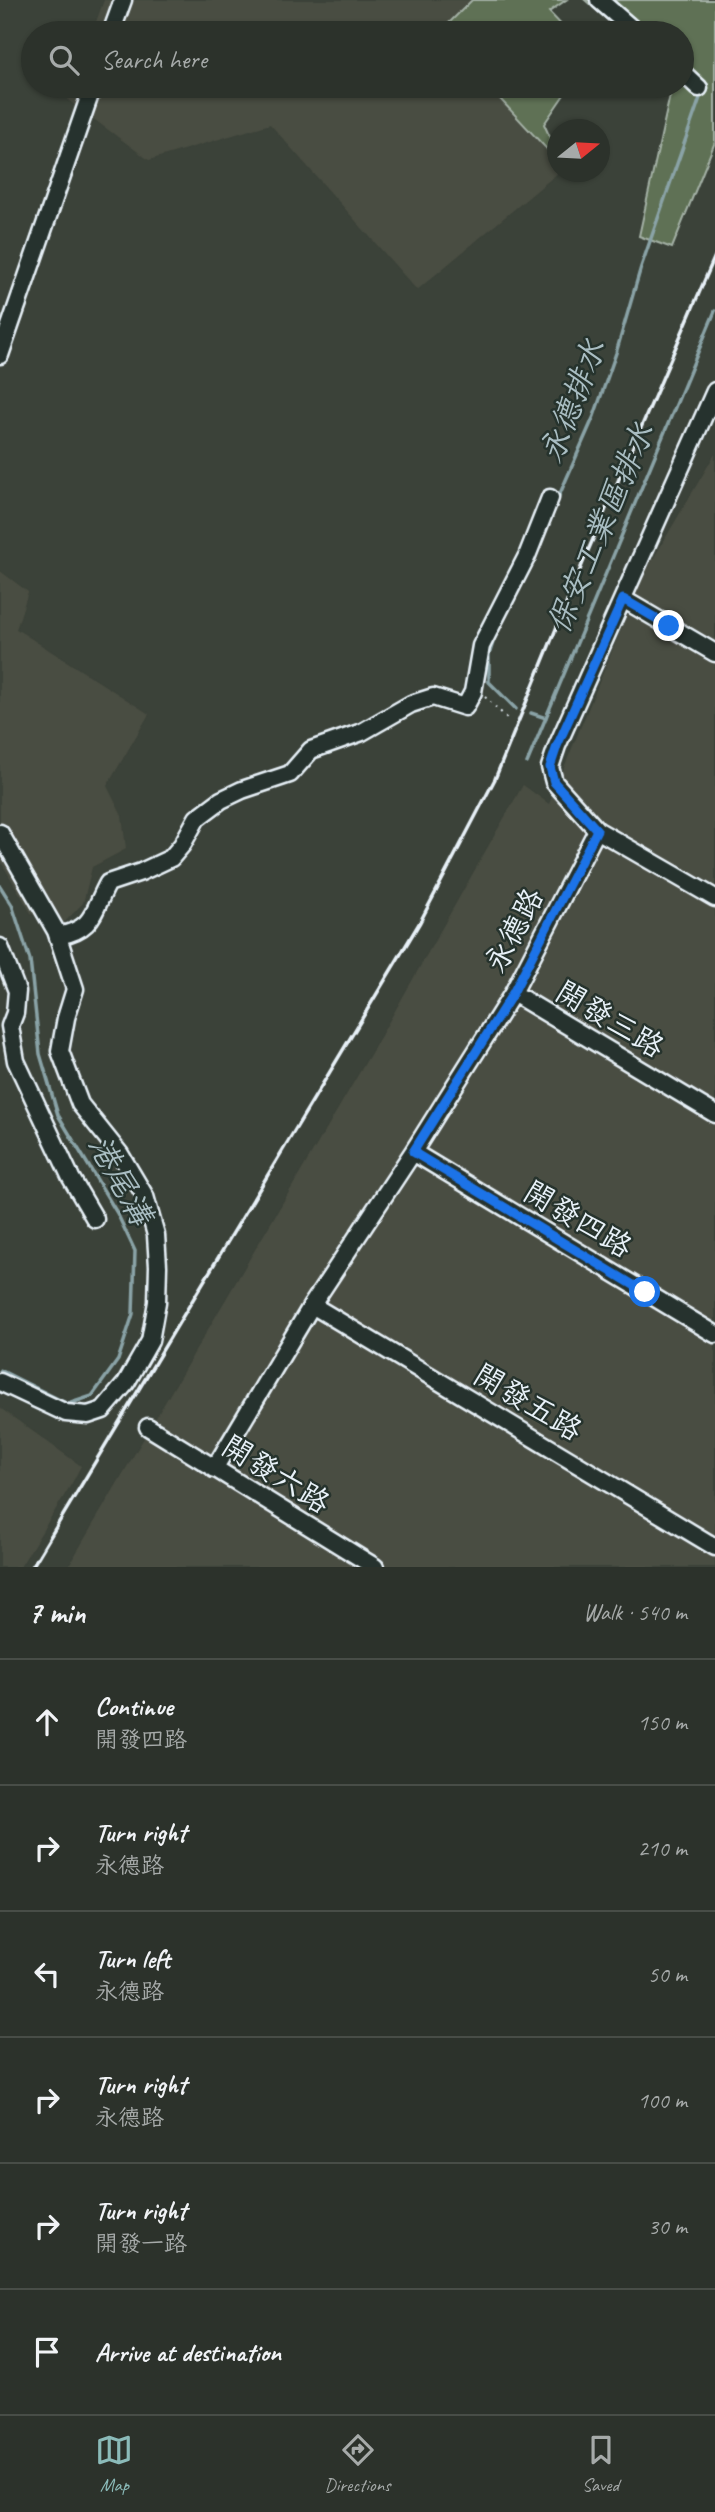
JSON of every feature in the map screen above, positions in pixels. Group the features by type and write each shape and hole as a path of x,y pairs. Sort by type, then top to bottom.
{"street":[{"path":"115,21 123,0"},
{"path":"599,0 623,21"},
{"path":"694,83 699,88"},
{"path":"0,355 89,98"},
{"path":"715,391 711,413 623,599 550,767 554,782 597,830 715,898"},
{"path":"58,936 77,933 91,919 108,883 171,858 182,845 197,818 220,800 290,774 311,750 362,732 411,704 433,697 465,707 473,692 481,646 527,556 550,498"},
{"path":"623,599 715,653"},
{"name":"永德路","path":"214,1469 312,1305 513,993 597,830"},
{"path":"0,833 58,936 75,989 60,1051 80,1104 120,1154 145,1196 156,1235 158,1302 150,1342 126,1383 103,1409 88,1415 65,1413 0,1382"},
{"path":"0,947 16,991 15,1013 10,1026 16,1061 71,1178 95,1219"},
{"name":"開發三路","path":"513,993 715,1114"},
{"name":"開發四路","path":"413,1152 715,1334"},
{"name":"開發五路","path":"312,1305 715,1547"},
{"name":"開發六路","path":"148,1427 375,1567"}],"path":[{"path":"474,682 487,701 509,720"}],"shaded area":[{"path":"104,0 472,0 451,21 96,21"},
{"path":"69,98 499,98 547,149 547,182 417,290 270,124 149,160"},
{"path":"715,454 715,1567 68,1567 374,1048 523,785 549,804 643,576"},
{"path":"0,571 28,592 16,629 149,714 107,786 122,816 126,849 92,867 83,903 56,931 31,913 0,860"},
{"path":"0,1408 81,1466 20,1567 0,1567"}],"green space":[{"path":"472,0 566,0 549,12 558,21 451,21"},
{"path":"585,0 715,0 715,142 672,248 639,236 669,98 694,98 694,21 609,21"},
{"path":"499,98 562,98 544,124 547,131 547,149"}],"waterway":[{"name":"永德排水","path":"555,505 594,416 641,267 701,95"},
{"name":"保安工業區排水","path":"527,763 715,311"},
{"name":"永德排水","path":"496,633 489,655 489,682 516,709"},
{"name":"永德排水","path":"531,713 546,718"},
{"name":"港尾溝","path":"0,886 12,905 30,960 40,1054 58,1115 117,1213 135,1251 133,1314 118,1360 92,1396 68,1404 0,1370"}],"railway":[{"path":"32,1567 420,922 495,779 584,560 715,256"}],"route":[{"path":"645,1292 413,1152 513,993 597,830 554,782 550,767 623,599 669,626"}]}
